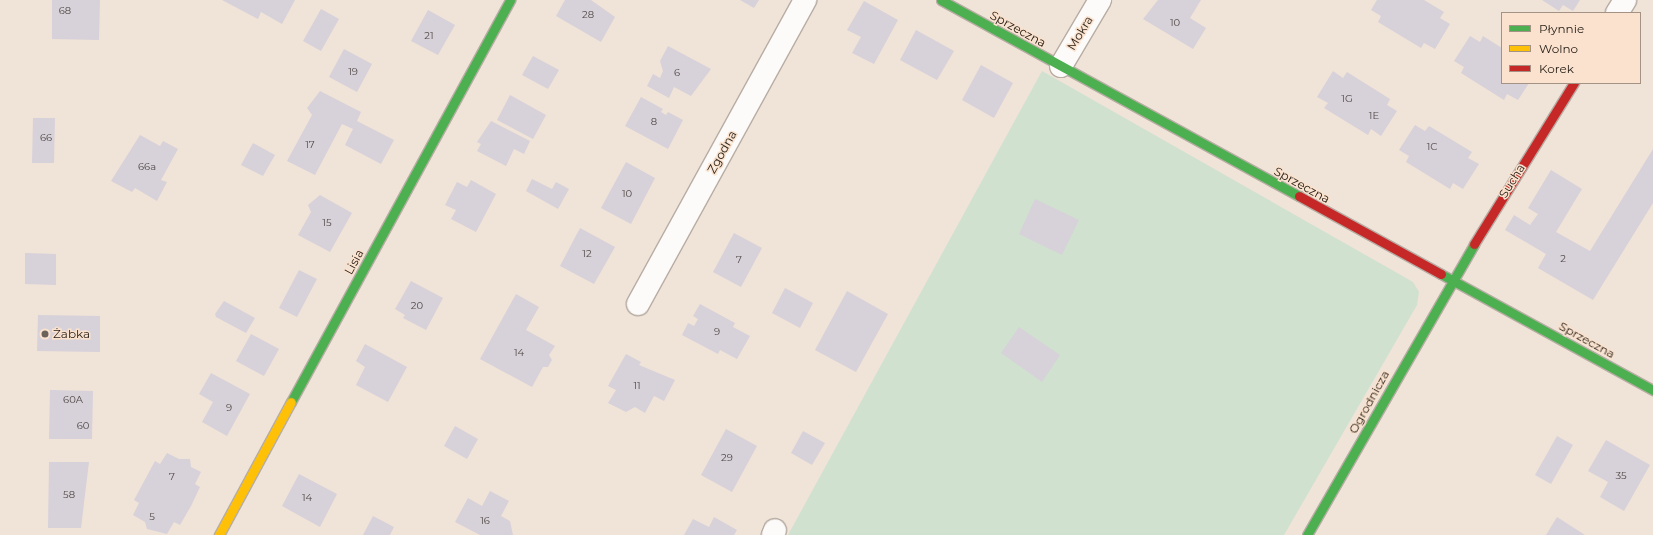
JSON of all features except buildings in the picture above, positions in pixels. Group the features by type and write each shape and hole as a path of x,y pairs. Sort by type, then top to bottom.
{"street":[{"name":"Lisia","path":"219,535 510,0"},
{"name":"Zgodna","path":"638,304 805,0"},
{"name":"Sprzeczna","path":"941,0 1653,390"},
{"name":"Mokra","path":"1061,66 1100,0"},
{"path":"1618,12 1625,0"},
{"name":"Sucha","path":"1451,280 1573,84"},
{"name":"Ogrodnicza","path":"1307,535 1451,280"}],"green space":[{"path":"1042,71 1413,282 1419,292 1417,305 1284,535 788,535"}],"traffic: fast":[{"path":"291,402 510,0"},
{"path":"941,0 1299,196"},
{"path":"1307,535 1474,244"},
{"path":"1441,274 1653,390"}],"traffic: slow":[{"path":"219,535 291,402"}],"traffic: jam":[{"path":"1474,244 1573,84"},
{"path":"1299,196 1441,274"}],"place":[{"name":"Żabka","path":"45,334"}]}
